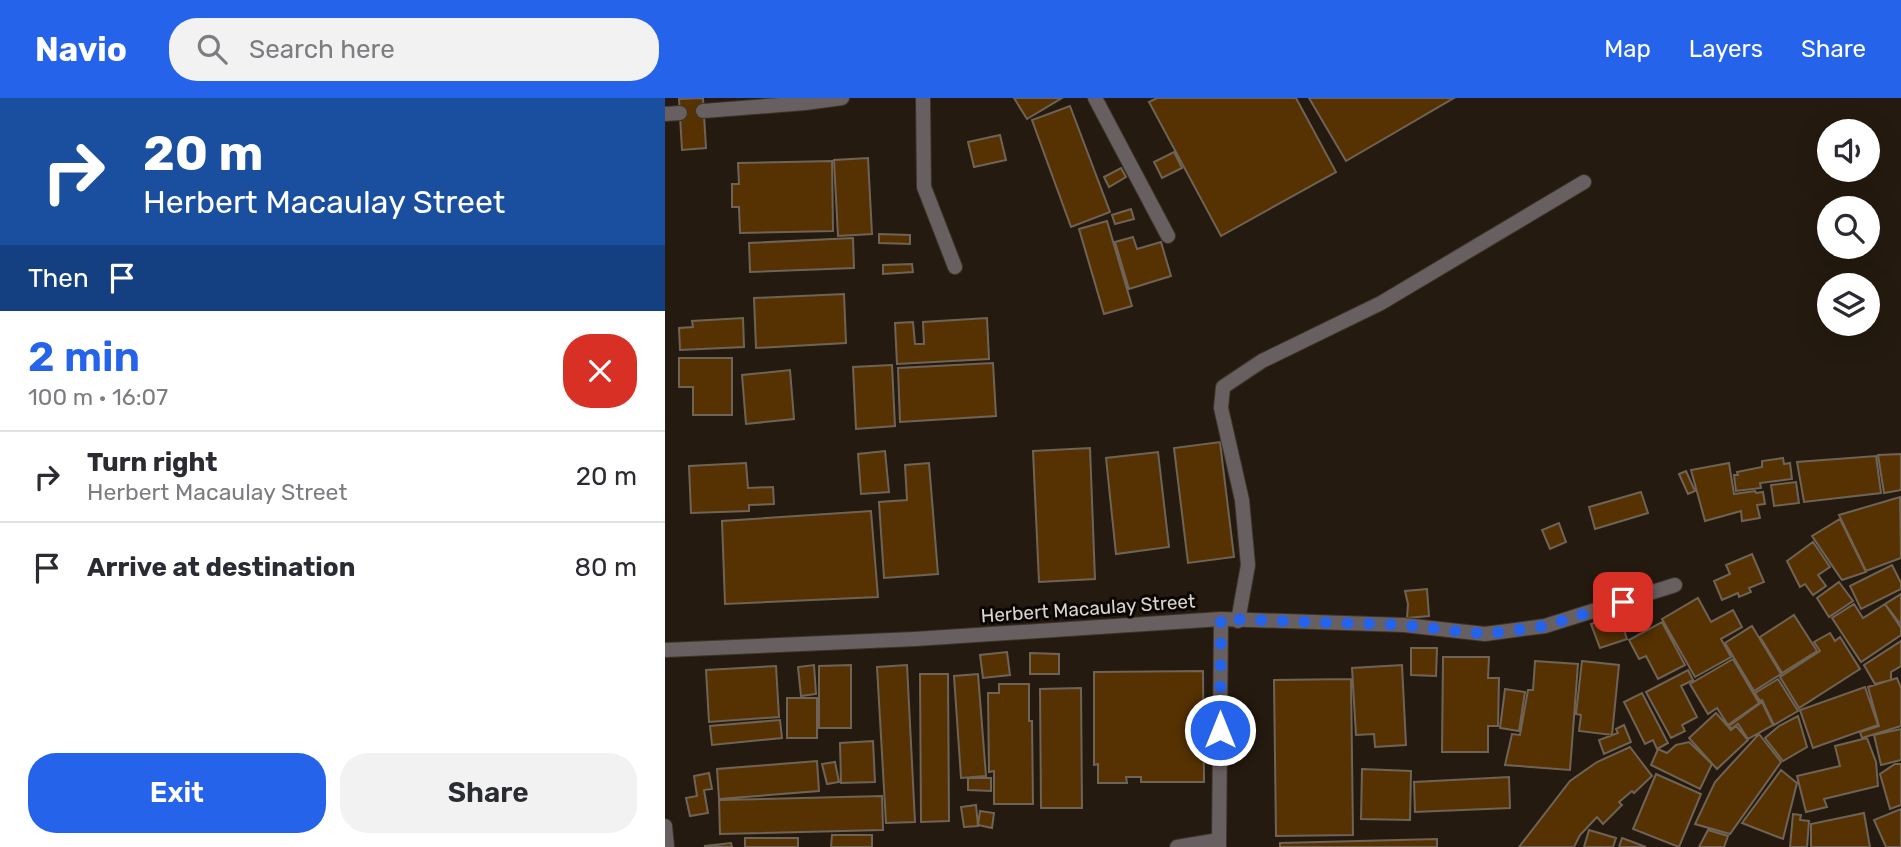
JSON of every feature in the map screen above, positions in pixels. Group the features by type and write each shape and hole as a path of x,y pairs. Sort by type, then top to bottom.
{"street":[{"path":"703,111 842,98"},
{"path":"923,98 924,187 955,267"},
{"path":"1095,98 1168,236"},
{"path":"1238,621 1248,565 1242,500 1220,408 1223,387 1262,361 1381,303 1584,182"},
{"name":"Herbert Macaulay Street","path":"665,650 915,639 1221,619 1404,625 1485,634 1545,626 1675,586"},
{"path":"1177,847 1219,843 1221,619"},
{"path":"665,826 667,847"}],"building":[{"path":"703,98 706,148 682,150 679,99"},
{"path":"1014,98 1062,98 1027,119"},
{"path":"1157,98 1296,98 1336,172 1221,236 1149,102"},
{"path":"1309,98 1454,98 1346,161"},
{"path":"1070,106 1110,212 1071,227 1032,120"},
{"path":"1000,135 1006,160 974,167 968,142"},
{"path":"1174,152 1182,168 1162,178 1154,162"},
{"path":"868,158 872,234 838,236 834,160"},
{"path":"832,161 833,231 740,233 739,207 732,207 732,184 739,184 738,163"},
{"path":"1121,168 1126,177 1109,187 1104,177"},
{"path":"1131,209 1134,219 1115,224 1112,215"},
{"path":"1107,221 1132,306 1104,314 1079,229"},
{"path":"879,234 910,235 910,244 879,243"},
{"path":"1133,237 1137,249 1161,242 1171,276 1129,289 1115,242"},
{"path":"853,238 854,268 750,272 749,243"},
{"path":"912,264 913,272 883,274 883,265"},
{"path":"844,294 846,343 756,348 754,298"},
{"path":"743,318 744,347 680,350 679,328 693,327 692,321"},
{"path":"987,318 989,359 897,364 895,323 913,322 915,344 924,344 923,322"},
{"path":"679,358 732,358 732,415 693,415 693,387 679,387"},
{"path":"993,363 996,416 900,422 898,368"},
{"path":"892,365 895,426 856,429 853,367"},
{"path":"790,370 794,419 746,424 742,375"},
{"path":"1220,442 1234,557 1188,563 1174,448"},
{"path":"1090,448 1095,579 1039,582 1033,451"},
{"path":"885,451 889,492 861,494 858,454"},
{"path":"1158,452 1169,547 1116,554 1106,458"},
{"path":"1901,454 1901,490 1884,493 1878,455"},
{"path":"1876,456 1881,493 1804,502 1797,462"},
{"path":"1783,458 1784,464 1790,463 1792,479 1760,483 1761,488 1736,491 1734,475 1738,475 1737,472 1762,467 1762,461"},
{"path":"746,463 748,488 773,487 774,504 749,505 749,511 691,513 689,466"},
{"path":"929,463 938,574 884,578 879,502 907,500 905,465"},
{"path":"1729,463 1734,494 1763,492 1765,504 1757,505 1760,518 1742,521 1741,511 1705,521 1691,470"},
{"path":"1686,471 1695,491 1688,494 1679,474"},
{"path":"1796,482 1799,503 1774,506 1771,485"},
{"path":"1641,492 1648,513 1595,529 1589,507"},
{"path":"1900,497 1901,558 1866,571 1839,515"},
{"path":"871,511 878,597 725,604 722,521"},
{"path":"1840,519 1866,572 1842,580 1812,536"},
{"path":"1559,523 1566,542 1550,549 1542,530"},
{"path":"1813,542 1830,567 1818,575 1826,586 1813,595 1805,584 1800,587 1787,561"},
{"path":"1752,554 1764,582 1749,588 1751,592 1739,597 1738,593 1722,600 1714,581 1730,574 1726,565"},
{"path":"1892,565 1901,583 1901,589 1861,609 1850,586"},
{"path":"1839,582 1853,601 1829,617 1817,598"},
{"path":"1427,589 1429,616 1407,618 1405,591"},
{"path":"1901,594 1901,625 1885,604"},
{"path":"1698,598 1711,622 1733,610 1742,627 1721,639 1731,657 1695,677 1662,619"},
{"path":"1854,604 1863,618 1885,604 1901,628 1901,635 1861,662 1832,618"},
{"path":"1619,614 1627,639 1600,648 1591,624"},
{"path":"1794,615 1817,651 1782,673 1760,637"},
{"path":"1662,622 1685,665 1658,679 1646,656 1639,659 1629,640"},
{"path":"1752,626 1781,674 1754,691 1725,643"},
{"path":"1830,633 1835,641 1840,637 1860,669 1799,708 1780,677 1820,651 1814,642"},
{"path":"1901,641 1901,666 1891,672 1891,680 1875,684 1864,665"},
{"path":"1411,648 1437,648 1436,676 1411,675"},
{"path":"1007,652 1010,675 983,678 980,655"},
{"path":"1030,653 1059,654 1059,674 1030,674"},
{"path":"1443,657 1489,657 1488,678 1499,678 1498,726 1488,726 1488,752 1442,752"},
{"path":"1733,659 1759,703 1728,725 1717,708 1708,714 1690,684"},
{"path":"1535,661 1578,664 1570,770 1505,765 1512,734 1520,735 1528,690 1533,690"},
{"path":"1582,661 1619,665 1612,735 1579,731 1581,715 1576,714"},
{"path":"814,665 816,694 801,696 798,667"},
{"path":"851,665 851,728 819,728 819,666"},
{"path":"907,665 915,822 886,823 877,667"},
{"path":"1402,665 1406,745 1375,747 1374,734 1356,735 1352,668"},
{"path":"776,666 779,717 709,722 706,670"},
{"path":"1688,670 1693,680 1681,686 1697,717 1682,725 1685,731 1671,738 1646,692"},
{"path":"1203,671 1204,782 1141,782 1141,777 1126,777 1127,783 1098,783 1098,764 1094,765 1094,672"},
{"path":"920,674 948,674 949,821 921,822"},
{"path":"978,674 986,776 961,778 954,676"},
{"path":"1897,678 1901,688 1901,726 1862,738 1860,732 1879,726 1868,687"},
{"path":"1351,679 1353,835 1276,836 1274,680"},
{"path":"1778,679 1798,711 1774,725 1762,700 1760,701 1755,693"},
{"path":"999,684 1029,684 1033,804 994,804 994,771 989,772 988,693 999,693"},
{"path":"1865,687 1878,725 1813,748 1800,710"},
{"path":"1081,688 1082,808 1041,808 1040,689"},
{"path":"1505,689 1525,692 1519,731 1500,728"},
{"path":"1642,693 1668,743 1657,749 1653,740 1645,744 1624,702"},
{"path":"787,698 817,698 817,738 787,738"},
{"path":"1762,702 1773,725 1748,739 1738,724 1731,729 1729,726"},
{"path":"1716,713 1731,730 1736,726 1748,740 1717,769 1689,738"},
{"path":"1798,716 1807,747 1783,761 1765,738 1779,726"},
{"path":"780,720 782,738 712,745 710,726"},
{"path":"1624,725 1631,742 1604,754 1599,740 1618,733 1616,729"},
{"path":"1901,729 1901,760 1881,765 1874,735"},
{"path":"1759,734 1781,762 1730,834 1695,824 1715,782"},
{"path":"1867,738 1876,762 1878,786 1824,799 1827,807 1806,812 1797,776 1840,766 1835,746"},
{"path":"873,741 875,782 841,783 840,743"},
{"path":"1689,742 1712,764 1700,789 1651,765 1658,749 1667,753 1676,745"},
{"path":"1630,747 1652,776 1634,793 1632,791 1619,802 1622,805 1603,824 1597,817 1580,835 1574,847 1519,847 1570,781 1597,762"},
{"path":"817,761 819,791 719,799 717,769"},
{"path":"835,762 839,782 827,784 822,764"},
{"path":"1895,764 1901,764 1901,805 1890,809 1880,774"},
{"path":"1362,769 1411,771 1410,820 1361,819"},
{"path":"1781,770 1797,783 1783,839 1742,823"},
{"path":"709,773 712,789 704,790 708,813 690,816 686,798 697,796 694,776"},
{"path":"1656,774 1701,794 1679,847 1633,829"},
{"path":"1509,777 1510,808 1415,812 1414,782"},
{"path":"968,778 991,778 991,791 968,790"},
{"path":"882,796 883,830 720,834 719,800"},
{"path":"976,805 978,826 964,827 961,807"},
{"path":"1901,809 1901,847 1886,847 1874,820"},
{"path":"980,811 994,813 992,828 978,825"},
{"path":"1864,813 1870,847 1811,847 1811,824"},
{"path":"1793,814 1801,815 1800,820 1809,821 1807,847 1790,847"},
{"path":"1589,830 1616,838 1613,847 1584,847"},
{"path":"1708,830 1728,836 1724,847 1699,847"},
{"path":"832,835 872,835 872,847 831,847"},
{"path":"745,838 798,838 798,847 745,847"},
{"path":"1622,838 1646,847 1619,847"},
{"path":"1437,839 1437,847 1280,847 1280,843"},
{"path":"731,843 732,847 704,846"}],"route":[{"path":"1220,730 1221,619 1404,625 1485,634 1545,626 1623,602"}]}
